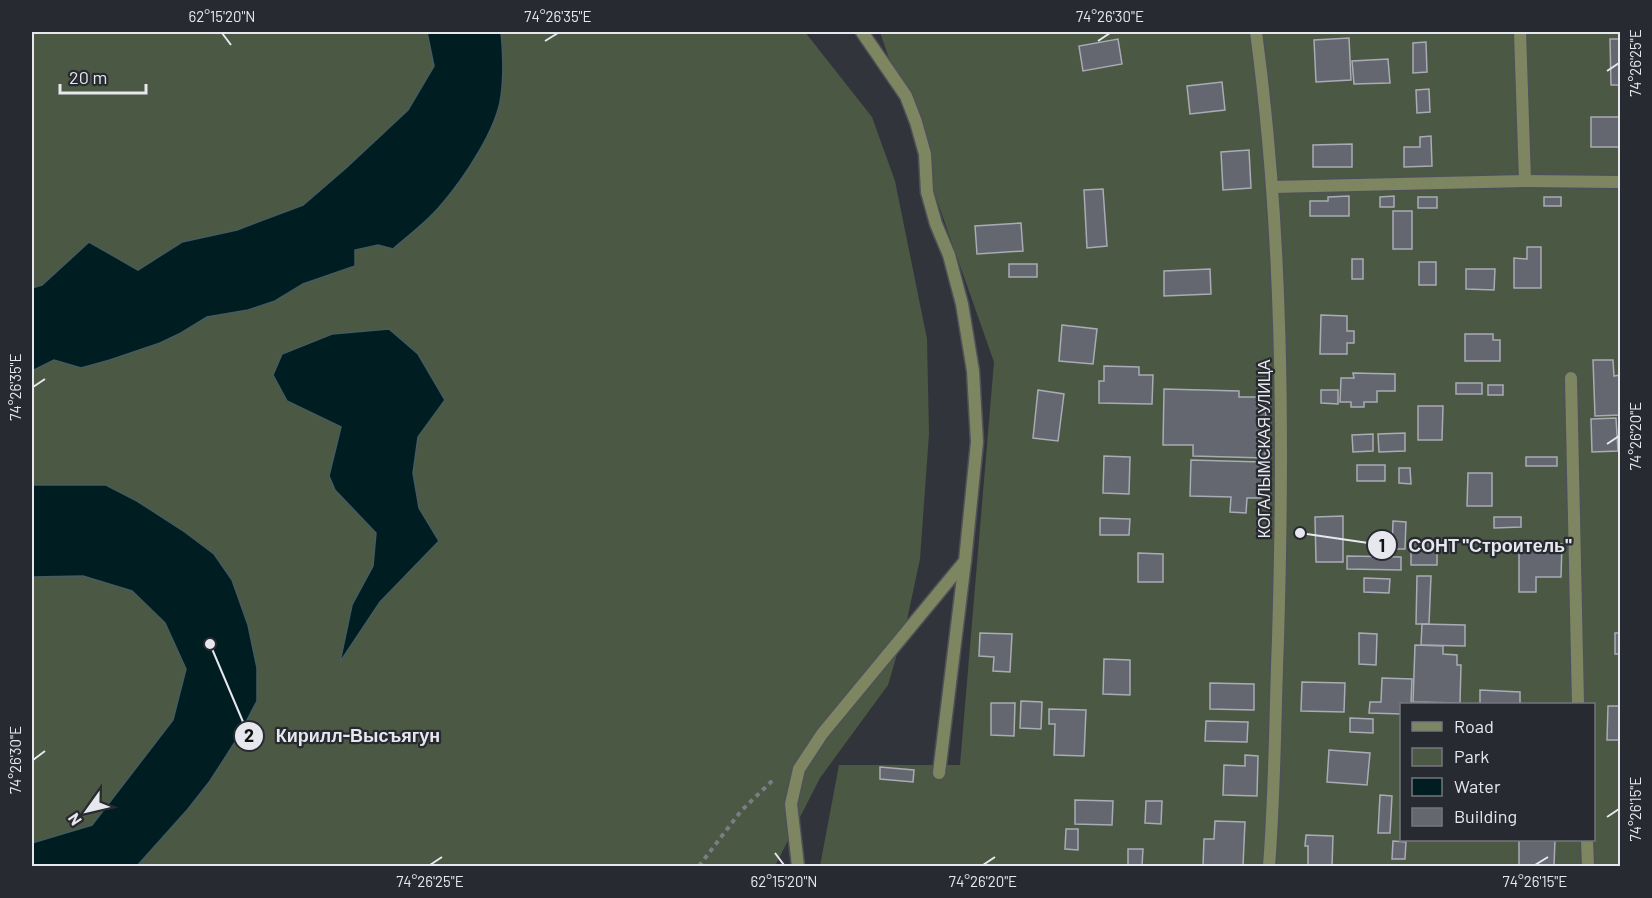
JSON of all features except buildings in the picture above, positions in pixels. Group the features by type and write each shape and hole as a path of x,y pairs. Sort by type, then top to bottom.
{"street":[{"path":"862,32 906,96 916,122 925,154 927,192 936,224 949,255 962,304 973,371 977,442 966,561 939,773"},
{"name":"КОГАЛЫМСКАЯ УЛИЦА","path":"1256,32 1272,187 1281,367 1281,524 1269,867"},
{"path":"1520,32 1525,181"},
{"path":"1272,187 1525,181 1620,182"},
{"path":"1571,378 1578,703"},
{"path":"798,867 791,804 799,769 822,734 966,561"},
{"path":"1587,841 1588,867"}],"path":[{"path":"699,867 741,811 781,772"}],"green space":[{"path":"32,32 427,32 434,66 408,110 303,205 237,230 182,242 138,270 89,243 42,285 32,288"},
{"path":"501,32 805,32 872,117 895,181 927,339 929,434 920,559 907,620 888,685 820,778 775,866 137,866 188,809 237,739 257,668 248,625 232,580 214,554 182,530 137,501 106,485 32,485 32,371 54,360 81,368 110,360 160,343 207,317 248,310 275,301 303,284 355,266 355,250 378,245 393,249 440,206 465,172 487,136 503,58","holes":["445,400 418,437 413,473 419,508 439,541 380,602 341,660 352,605 373,566 376,533 335,490 329,476 341,427 287,401"]},
{"path":"880,32 1620,32 1620,866 820,866 839,765 960,765 994,362"},
{"path":"83,576 132,591 165,623 186,669 173,720 92,825 32,843 32,577"}],"water":[{"path":"427,32 501,32 503,80 498,109 478,154 450,194 418,228 393,249 378,245 355,250 355,266 303,284 275,301 248,310 207,317 160,343 110,360 81,368 54,360 32,371 32,288 42,285 89,242 138,270 182,242 237,230 303,205 408,110 434,66"},
{"path":"389,329 418,354 445,400 418,437 413,473 419,508 439,541 380,602 340,662 352,605 373,566 376,533 335,490 329,476 341,427 287,401 273,375 282,354 332,334"},
{"path":"32,485 106,485 137,501 182,530 214,554 232,580 248,625 257,668 257,701 237,739 210,781 137,866 32,866 32,843 92,825 173,720 186,669 165,623 132,591 83,576 32,577"}],"place":[{"name":"СОНТ \"Строитель\"","path":"1300,533"},
{"name":"Кирилл-Высъягун","path":"210,644"}]}
